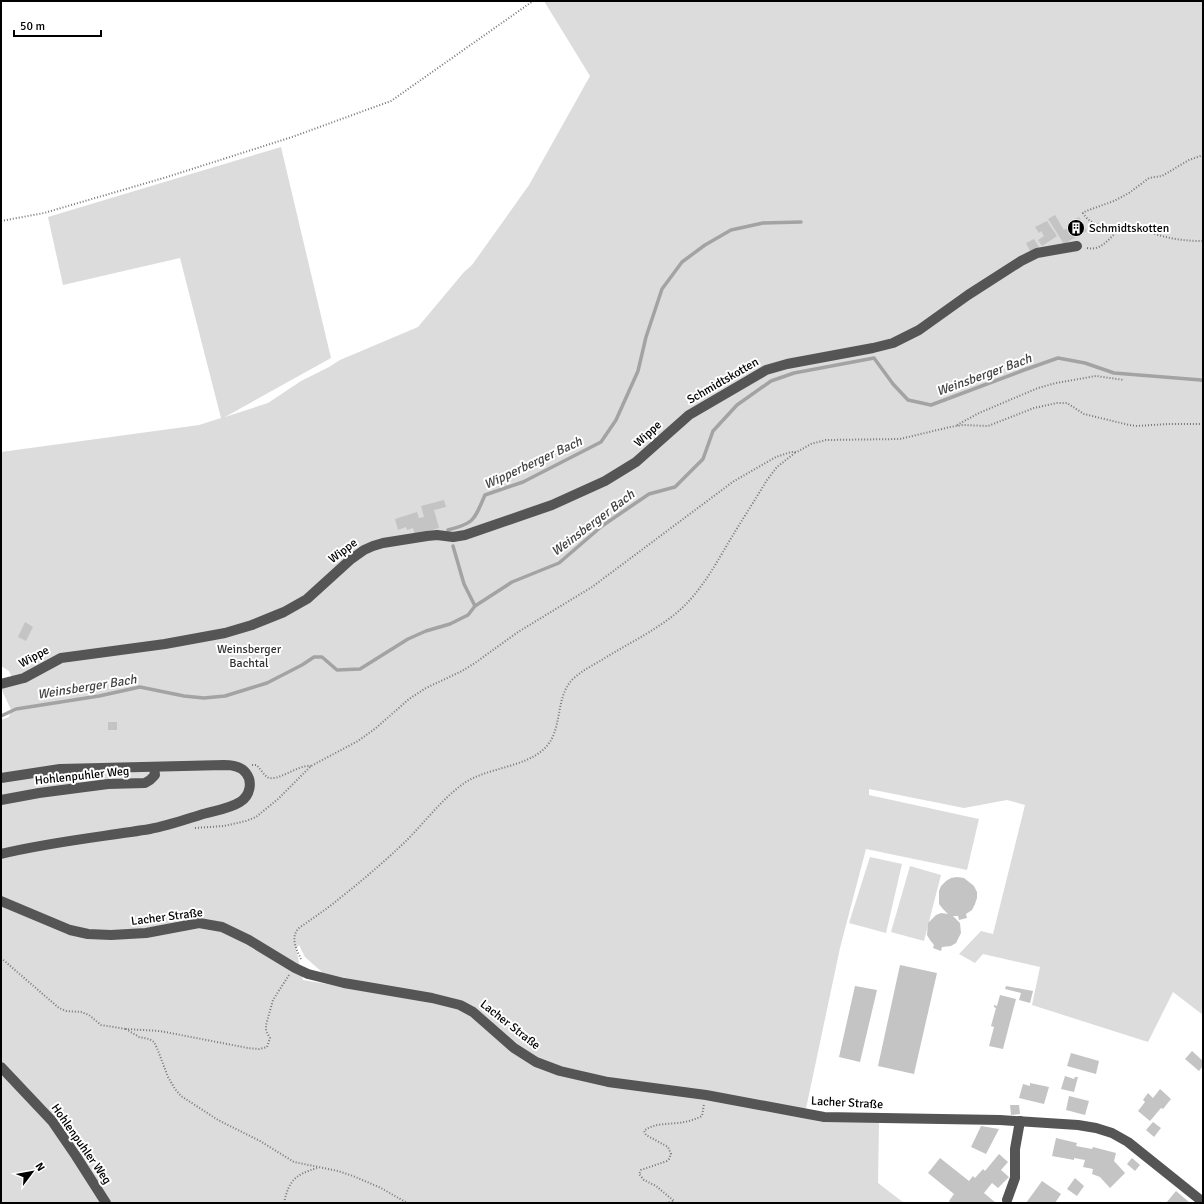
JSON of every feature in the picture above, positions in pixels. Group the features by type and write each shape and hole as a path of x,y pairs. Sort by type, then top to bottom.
{"street":[{"name":"Schmidtskotten","path":"689,415 766,370 787,364 883,346 897,341 919,330 968,295 1021,261 1037,253 1076,246"},
{"name":"Wippe","path":"1,684 24,678 61,658 165,644 225,633 252,625 284,612 307,598 350,560 364,550 373,546 427,536 437,535 453,537 465,535 577,495 632,466 689,415"},
{"path":"1,778 60,769 224,765 232,766 244,771 250,782 248,794 243,800 232,806 151,828 1,854"},
{"name":"Hohlenpuhler Weg","path":"1,800 39,793 108,784 145,783 155,775 154,767"},
{"name":"Lacher Straße","path":"1,901 70,930 88,934 125,935 162,931 199,924 222,927 249,940 294,968 308,974 344,983 432,998 460,1005 473,1012 520,1052 536,1062 560,1072 624,1085 706,1095 824,1117 1000,1120 1078,1125 1096,1128 1112,1133 1139,1150 1203,1202"},
{"name":"Hohlenpuhler Weg","path":"1,1067 52,1121 106,1203"},
{"path":"1007,1200 1015,1178 1015,1149 1020,1121"}],"path":[{"path":"1,221 44,214 167,177 292,137 391,101 533,1"},
{"path":"1203,128 1203,133"},
{"path":"1117,232 1091,223 1085,218 1083,213 1086,210 1114,201 1149,178 1162,176 1189,160 1203,155"},
{"path":"1076,246 1090,249 1095,248 1109,241 1121,229 1128,228 1176,240 1203,241"},
{"path":"956,426 979,413 1038,388 1056,383 1096,376 1124,380"},
{"path":"308,974 295,945 295,934 299,928 340,899 375,869 462,784 482,773 527,759 536,755 546,747 552,739 564,692 568,685 579,674 660,625 686,604 707,578 742,520 777,467 797,452 811,444 826,440 900,439 956,426 988,426 1034,408 1064,403 1070,404 1084,414 1129,425 1203,424"},
{"path":"244,771 249,766 256,764 267,776 273,778 300,767 311,766 358,741 376,728 409,699 426,688 462,671 518,632 592,587 734,481 776,457 791,452 797,452"},
{"path":"1,958 59,1008 66,1011 81,1012 89,1015 101,1026 160,1031 259,1049 267,1047 270,1038 266,1031 266,1025 273,1000 294,968"},
{"path":"126,1029 139,1037 149,1039 154,1042 168,1078 181,1096 218,1120 260,1141 294,1162 338,1171 369,1183 407,1203"},
{"path":"666,1203 674,1201 656,1186 644,1180 640,1172 641,1170 666,1161 669,1159 671,1154 668,1147 646,1134 644,1131 664,1124 684,1122 702,1116 706,1095"},
{"path":"284,1203 290,1183 302,1173 319,1167"}],"green space":[{"name":"Weinsberger Bachtal","path":"544,1 1203,1 1203,1015 1173,992 1148,1042 1032,1005 1040,967 983,954 975,963 959,954 981,931 993,934 1025,805 1007,800 964,808 869,789 869,795 979,819 967,870 866,849 840,948 804,1118 821,1122 879,1122 878,1183 904,1203 1,1203 1,720 9,717 11,710 1,688 15,685 9,671 1,666 1,452 199,425 221,418 180,258 63,285 48,217 281,147 331,358 225,417 268,403 301,381 340,360 418,327 464,272 472,265 529,185 590,76","holes":["299,945 305,957 323,973 400,990 397,996 303,980 296,949"]},
{"path":"870,857 902,864 886,933 849,923"},
{"path":"910,866 941,875 924,941 891,932"}],"building":[{"name":"Schmidtskotten","path":"1055,215 1064,230 1071,226 1068,223 1079,217 1087,231 1064,244 1048,219"},
{"path":"1047,221 1057,236 1042,246 1038,240 1044,236 1041,231 1039,233 1035,227"},
{"path":"1034,239 1039,247 1031,253 1026,243"},
{"path":"444,500 446,507 434,510 439,528 415,535 413,528 407,530 406,527 398,530 395,519 417,512 419,518 424,517 421,506"},
{"path":"25,622 33,627 26,641 18,637"},
{"path":"108,722 117,722 117,730 108,730"},
{"path":"957,877 964,878 974,886 977,892 977,898 972,910 966,914 967,918 959,920 958,916 953,916 960,923 961,933 956,943 951,946 942,947 941,951 933,948 934,945 927,935 928,923 936,915 941,913 948,914 939,904 939,891 941,886 946,881"},
{"path":"900,965 937,973 914,1074 878,1066"},
{"path":"855,986 877,990 860,1062 839,1057"},
{"path":"1006,986 1033,991 1030,1003 1019,1000 1021,993 1005,989"},
{"path":"1000,995 1016,999 1003,1049 989,1046 994,1027 991,1026 996,1008 994,1005 997,1006"},
{"path":"1192,1051 1203,1061 1203,1066 1199,1071 1185,1059"},
{"path":"1071,1053 1099,1061 1096,1074 1067,1066"},
{"path":"1065,1076 1074,1079 1075,1077 1078,1077 1074,1092 1061,1089"},
{"path":"1030,1083 1049,1087 1044,1104 1019,1098 1023,1084 1030,1086"},
{"path":"1160,1089 1171,1099 1150,1121 1138,1111 1145,1102 1143,1100 1148,1093 1153,1098"},
{"path":"1069,1096 1089,1101 1085,1115 1066,1110"},
{"path":"1010,1105 1019,1105 1020,1114 1011,1115"},
{"path":"1153,1122 1161,1128 1154,1137 1146,1130"},
{"path":"981,1126 999,1129 986,1154 971,1147"},
{"path":"1056,1138 1077,1143 1076,1146 1092,1149 1093,1147 1116,1153 1114,1161 1125,1173 1110,1188 1100,1177 1092,1174 1093,1169 1083,1167 1085,1160 1074,1158 1074,1160 1052,1156"},
{"path":"999,1154 1008,1162 1001,1170 1009,1177 998,1188 992,1183 984,1193 996,1203 951,1203 949,1201 954,1194 928,1173 940,1158 969,1181 973,1176 975,1178 983,1169 985,1171"},
{"path":"1132,1158 1140,1165 1135,1171 1127,1164"},
{"path":"1075,1178 1084,1186 1077,1196 1067,1189"},
{"path":"1042,1181 1061,1194 1055,1203 1026,1203"},
{"path":"1176,1191 1189,1202 1166,1203"}],"waterway":[{"name":"Wipperberger Bach","path":"448,530 469,522 476,515 485,495 523,482 601,442 616,420 638,371 646,337 662,289 682,262 705,245 731,230 763,223 801,222"},
{"name":"Weinsberger Bach","path":"1,716 16,709 99,696 140,687 184,696 204,698 225,696 267,683 314,657 322,657 337,670 360,669 408,639 426,631 450,624 468,615 475,606 512,582 559,563 602,526 649,494 675,487 703,459 713,431 737,405 771,381 794,373 874,358 893,384 908,400 931,405 1058,358 1085,363 1114,373 1203,381"},
{"name":"Wipperberger Bach","path":"453,546 464,584 475,606"}],"place":[{"name":"Schmidtskotten","path":"1076,228"}]}
